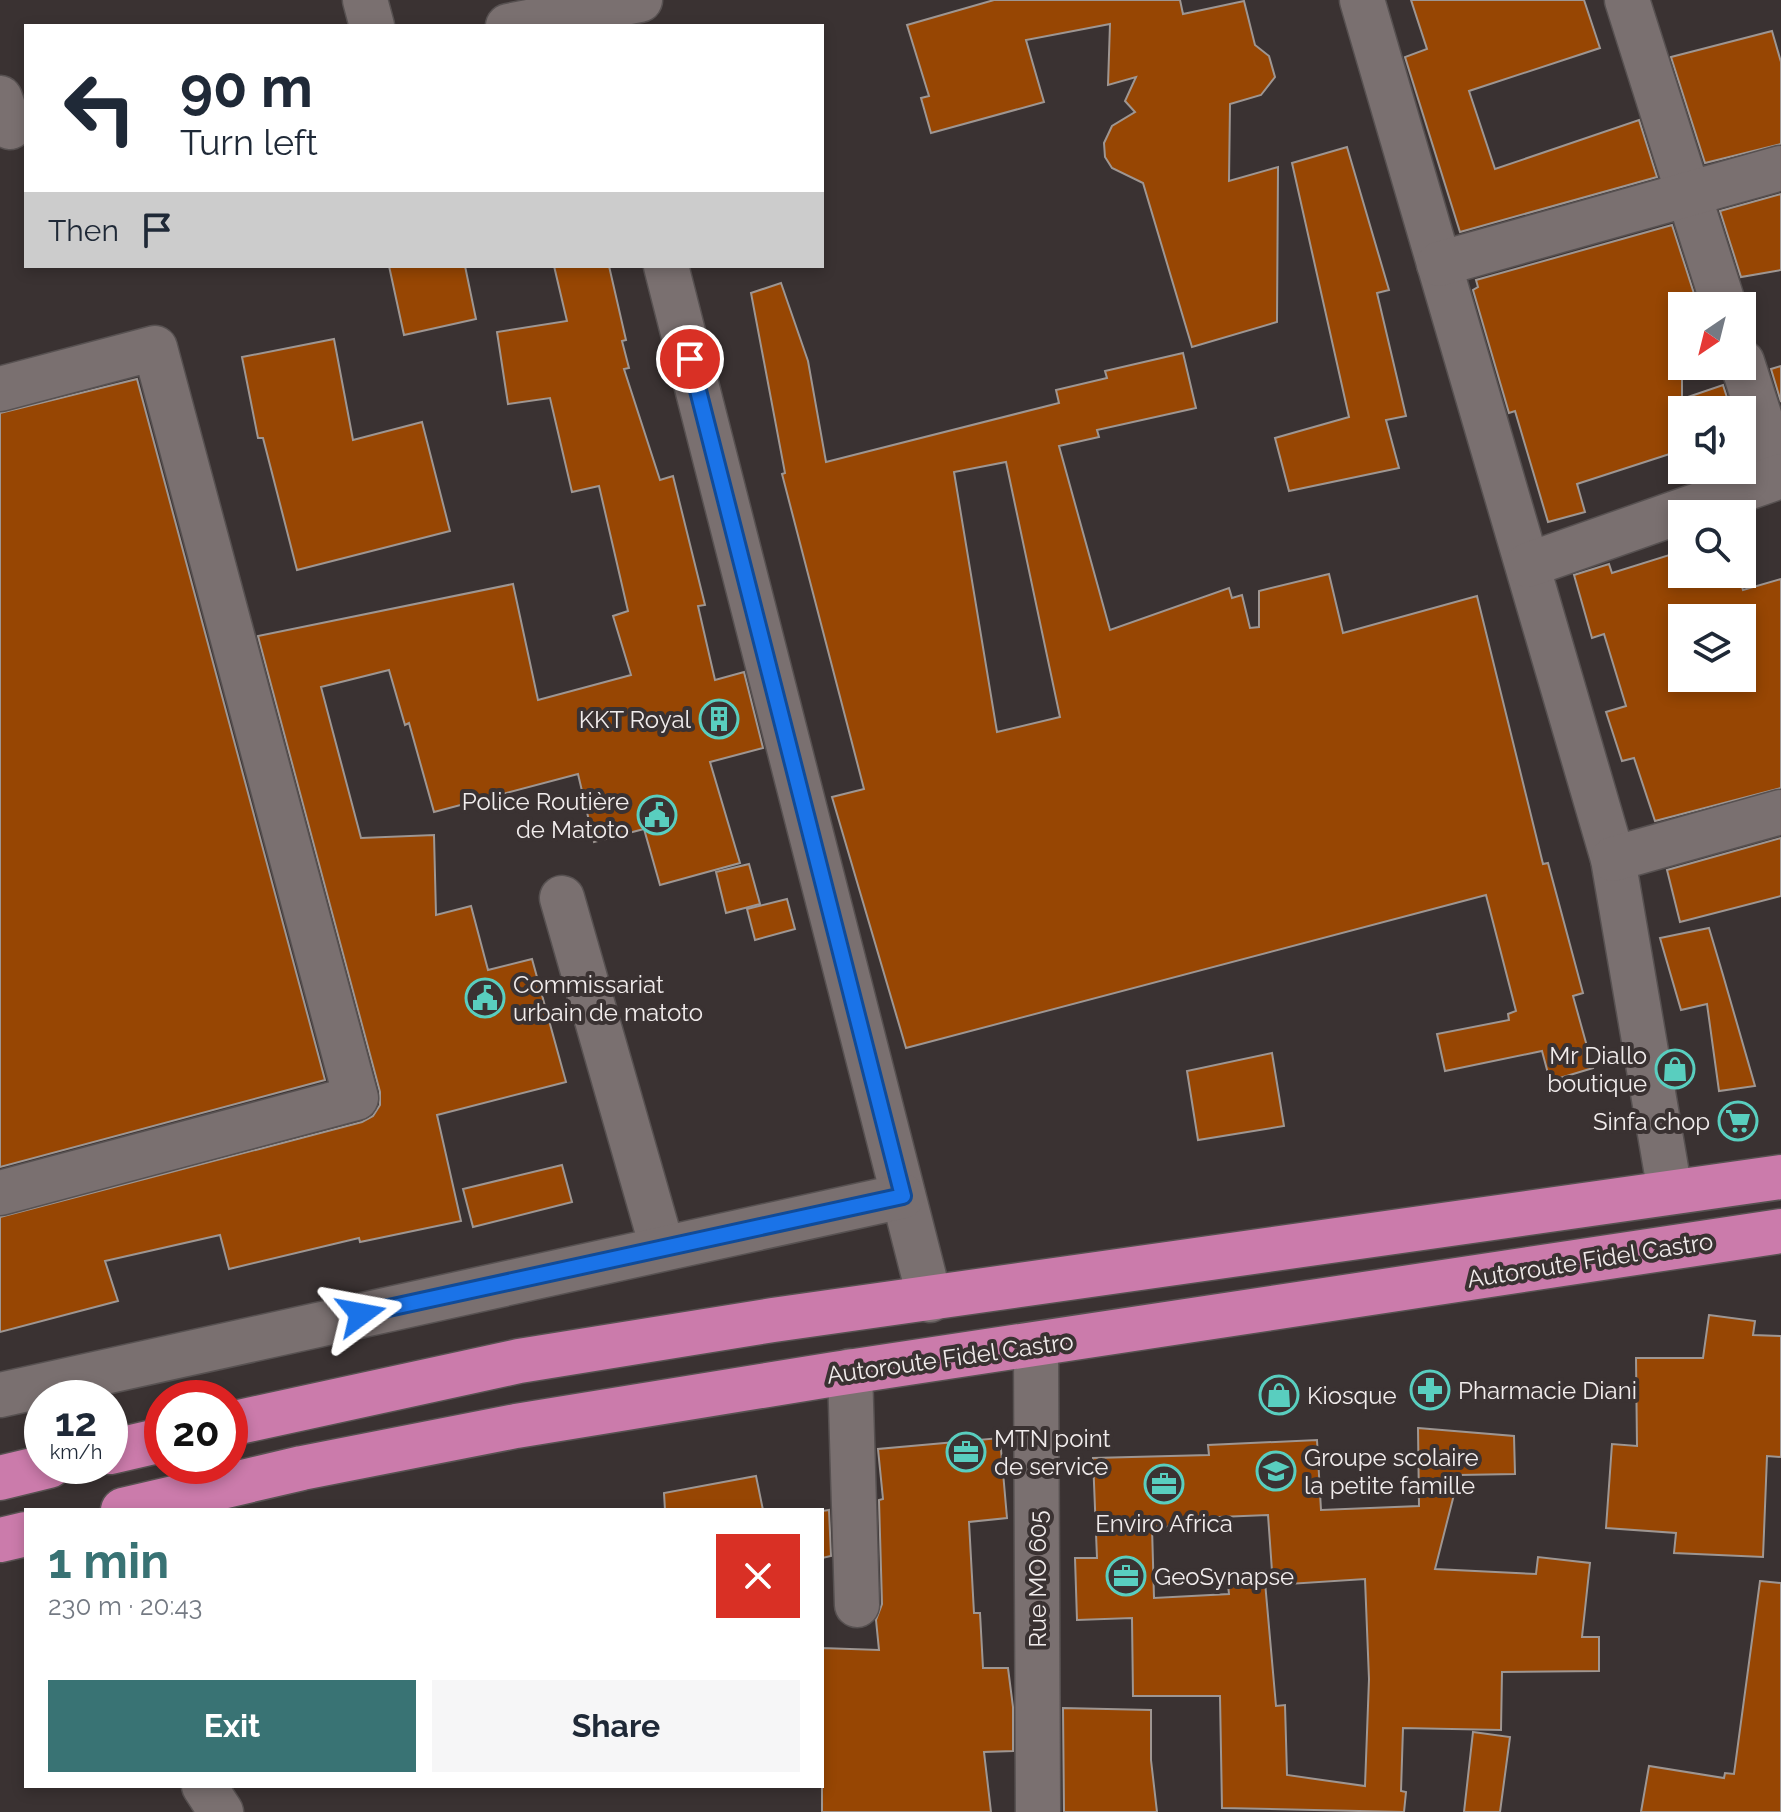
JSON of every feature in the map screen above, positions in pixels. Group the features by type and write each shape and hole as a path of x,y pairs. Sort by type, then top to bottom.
{"highway":[{"path":"248,1420 519,1361 773,1320 1781,1177"},
{"name":"Autoroute Fidel Castro","path":"132,1508 302,1468 516,1426 850,1371 1036,1346 1781,1231"},
{"path":"0,1478 24,1472"},
{"path":"0,1540 24,1534"}],"street":[{"path":"365,0 371,24"},
{"path":"1362,0 1613,859 1670,1192"},
{"path":"1627,0 1720,292"},
{"path":"522,24 615,11"},
{"path":"1439,264 1781,168"},
{"path":"667,268 930,1300"},
{"path":"0,389 155,348 356,1098 0,1193"},
{"path":"1528,565 1780,477 1748,380"},
{"path":"1613,859 1781,812"},
{"path":"562,898 662,1247"},
{"path":"0,1395 903,1196"},
{"name":"Rue MO 605","path":"1036,1346 1038,1812"},
{"path":"850,1371 857,1605"},
{"path":"205,1788 221,1812"}],"building":[{"path":"994,0 1180,0 1183,14 1244,1 1255,45 1269,56 1275,77 1261,95 1230,104 1229,181 1278,167 1277,322 1192,347 1143,183 1112,168 1105,157 1104,143 1112,126 1135,112 1125,101 1136,77 1108,85 1110,24 1026,40 1044,102 931,133 921,98 929,96 907,25"},
{"path":"1411,0 1584,0 1600,48 1469,91 1495,169 1639,120 1657,177 1460,232 1405,57 1427,49"},
{"path":"1772,31 1781,62 1781,144 1705,163 1671,57"},
{"path":"1347,147 1389,290 1377,293 1406,416 1386,420 1399,468 1289,491 1275,438 1349,417 1292,163"},
{"path":"1781,194 1781,270 1741,277 1720,211"},
{"path":"1672,225 1694,292 1668,292 1668,380 1682,380 1682,396 1668,396 1668,455 1577,484 1585,512 1548,522 1515,411 1509,413 1473,290 1478,287 1476,280"},
{"path":"389,268 465,268 476,319 404,335"},
{"path":"554,268 609,268 626,340 622,341 629,368 624,369 660,480 673,476 705,605 698,606 715,680 744,672 763,748 710,762 740,863 660,885 644,829 594,842 578,774 434,812 409,723 405,725 389,670 321,687 361,838 434,835 436,915 471,906 488,970 532,959 566,1082 437,1115 461,1221 360,1242 359,1238 229,1269 220,1235 105,1261 118,1301 0,1332 0,1217 362,1122 373,1116 380,1105 380,1092 258,636 513,584 538,700 631,675 613,616 628,611 599,486 572,492 550,398 508,404 497,332 567,321"},
{"path":"781,283 808,361 826,462 1059,403 1056,390 1107,378 1105,371 1183,353 1196,408 1097,430 1099,437 1059,446 1110,630 1229,588 1232,598 1242,595 1250,628 1259,627 1259,591 1329,574 1343,633 1477,596 1543,864 1548,863 1583,993 1573,996 1593,1068 1550,1081 1542,1051 1445,1071 1437,1034 1509,1020 1508,1014 1516,1011 1486,895 906,1048 832,797 864,789 782,474 785,473 751,293","holes":["1006,462 1060,717 997,732 954,472"]},
{"path":"334,339 353,440 422,422 450,531 297,570 263,438 258,438 242,357"},
{"path":"1781,366 1781,402 1771,369"},
{"path":"137,379 325,1080 0,1167 0,413"},
{"path":"1723,385 1727,396 1691,396"},
{"path":"1668,555 1668,588 1743,590 1781,579 1781,788 1655,821 1634,758 1622,761 1606,712 1626,706 1604,634 1592,638 1574,575 1609,564 1612,573"},
{"path":"1781,838 1781,896 1680,922 1667,870"},
{"path":"749,864 760,904 726,913 716,872"},
{"path":"787,899 795,929 755,940 747,909"},
{"path":"1709,928 1755,1086 1719,1091 1707,1004 1681,1010 1660,938"},
{"path":"1272,1053 1284,1126 1198,1140 1187,1071"},
{"path":"562,1165 572,1202 473,1227 463,1189"},
{"path":"1709,1315 1755,1321 1753,1335 1781,1336 1781,1457 1767,1456 1763,1557 1674,1553 1676,1533 1606,1528 1612,1444 1637,1446 1636,1358 1703,1358"},
{"path":"1418,1428 1514,1436 1515,1474 1459,1475 1435,1569 1536,1574 1538,1557 1590,1563 1582,1637 1599,1637 1599,1671 1502,1672 1501,1730 1403,1728 1401,1791 1406,1792 1404,1812 1222,1808 1220,1696 1133,1696 1132,1618 1077,1620 1075,1558 1097,1558 1093,1458 1209,1455 1208,1445 1317,1440 1321,1510 1419,1506","holes":["1268,1515 1273,1585 1365,1579 1369,1679 1365,1786 1287,1775 1285,1705 1276,1706 1265,1582 1228,1585 1229,1594 1154,1598 1152,1527 1194,1526 1194,1518"]},
{"path":"1000,1438 1007,1518 969,1522 974,1613 980,1613 983,1668 1008,1668 1013,1707 1013,1751 984,1752 991,1812 822,1812 824,1648 879,1650 876,1620 882,1604 879,1500 883,1499 878,1449"},
{"path":"756,1476 763,1508 665,1508 664,1493"},
{"path":"829,1510 831,1556 824,1558 824,1511"},
{"path":"1760,1581 1781,1583 1781,1812 1641,1812 1649,1766 1724,1778 1725,1773 1734,1774"},
{"path":"1063,1708 1151,1710 1151,1760 1157,1812 1064,1812"},
{"path":"1473,1732 1510,1737 1500,1812 1464,1812"}],"place":[{"name":"KKT Royal","path":"719,719"},
{"name":"Police Routière de Matoto","path":"657,815"},
{"name":"Commissariat urbain de matoto","path":"485,998"},
{"name":"Mr Diallo boutique","path":"1675,1069"},
{"name":"Sinfa chop","path":"1738,1121"},
{"name":"Pharmacie Diani","path":"1430,1390"},
{"name":"Kiosque","path":"1279,1395"},
{"name":"MTN point de service","path":"966,1452"},
{"name":"Groupe scolaire la petite famille","path":"1276,1471"},
{"name":"Enviro Africa","path":"1164,1484"},
{"name":"GeoSynapse","path":"1126,1576"}],"route":[{"path":"361,1314 903,1196 690,359"}]}
